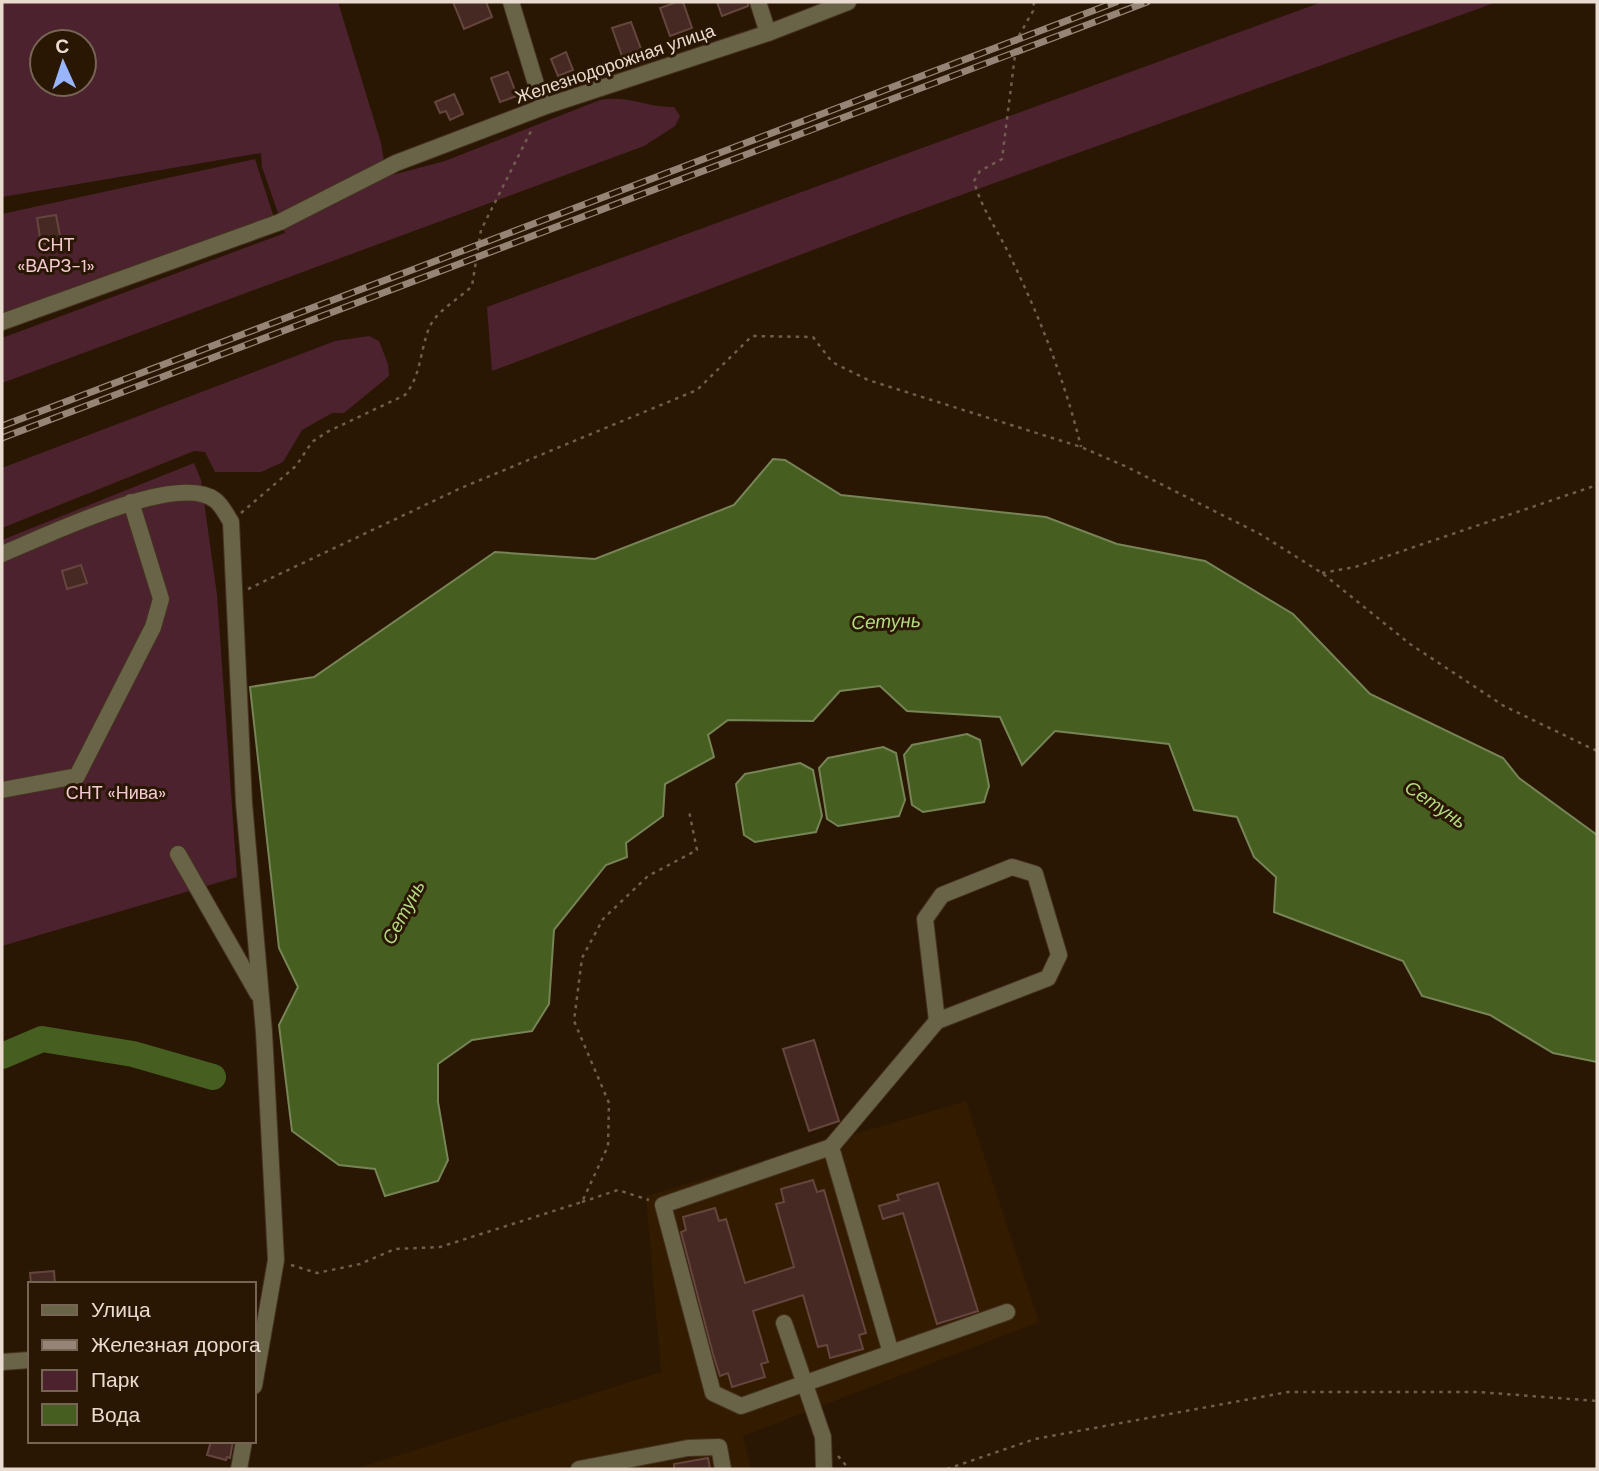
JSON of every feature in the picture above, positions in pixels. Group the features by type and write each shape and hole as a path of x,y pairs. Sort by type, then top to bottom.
{"street":[{"path":"511,2 543,107"},
{"path":"758,2 768,33"},
{"name":"Железнодорожная улица","path":"2,322 280,222 396,163 543,107 768,33 848,2"},
{"path":"2,554 131,502 184,490 215,500 231,522 244,803 261,999 276,1260 256,1375"},
{"path":"2,790 77,776 153,627 161,599 131,502"},
{"path":"178,853 261,999"},
{"path":"937,1021 925,919 942,895 1012,867 1035,874 1059,956 1048,978 937,1021 831,1147 663,1205 713,1394 741,1406 1007,1312"},
{"path":"831,1147 891,1353"},
{"path":"784,1323 823,1437 824,1469"},
{"path":"2,1362 28,1360"},
{"path":"240,1469 244,1443"},
{"path":"579,1469 688,1448 719,1447 723,1469"}],"path":[{"path":"1034,2 1033,11 1017,39 1002,159 980,171 974,181 979,199 1009,254 1070,402 1081,447"},
{"path":"231,522 296,466 312,442 327,432 405,395 414,385 429,328 438,314 472,286 481,230 543,107"},
{"path":"234,597 268,577 461,488 697,390 752,336 813,337 832,362 868,380 1081,447 1212,509 1322,573 1410,644 1504,706 1597,751"},
{"path":"1322,573 1354,567 1597,485"},
{"path":"582,1202 608,1146 609,1103 574,1021 582,958 603,919 648,876 697,850 689,811"},
{"path":"276,1260 317,1273 360,1264 395,1249 440,1247 618,1189 663,1205"},
{"path":"947,1469 1035,1439 1288,1392 1478,1392 1597,1401"}],"shaded area":[{"path":"966,1101 1039,1322 743,1436 751,1469 355,1469 661,1372 646,1196"}],"green space":[{"path":"2,2 338,2 381,143 385,168 396,174 445,161 600,100 620,99 674,107 680,116 675,126 644,146 2,383 2,338 285,233 262,167 261,153 2,197"},
{"path":"1322,2 1497,2 903,216 492,371 487,307"},
{"name":"СНТ «ВАРЗ-1»","path":"255,159 278,230 2,330 2,214"},
{"path":"369,336 379,341 388,364 389,376 344,413 332,413 302,430 283,462 261,472 215,472 205,452 194,451 2,528 2,468 335,341"},
{"name":"СНТ «Нива»","path":"194,463 201,480 217,595 237,877 2,946 2,540"}],"water":[{"path":"773,459 785,460 841,495 1046,517 1117,544 1205,561 1293,614 1370,694 1503,758 1519,778 1597,835 1597,1062 1553,1053 1490,1015 1422,996 1403,961 1274,912 1276,877 1254,857 1237,817 1194,810 1169,744 1055,731 1022,765 1000,717 907,711 880,686 840,691 813,721 728,720 708,735 714,757 665,784 663,816 626,843 627,857 606,865 554,930 549,1004 532,1031 472,1040 438,1064 438,1102 448,1160 438,1181 385,1196 375,1169 339,1165 292,1131 279,1025 298,987 279,948 250,687 314,677 495,552 595,559 734,505"},
{"path":"967,734 980,740 989,786 984,802 923,812 912,805 904,755 912,745"},
{"path":"883,747 896,753 905,800 899,816 838,826 827,819 819,768 828,758"},
{"path":"800,763 813,770 822,816 816,832 755,842 744,835 736,784 745,774"}],"building":[{"path":"453,2 486,2 492,17 464,29"},
{"path":"683,2 692,28 670,36 660,8"},
{"path":"717,2 748,2 748,6 722,16"},
{"path":"631,22 641,49 622,56 612,28"},
{"path":"566,52 573,70 558,76 551,59"},
{"path":"508,72 517,96 500,102 491,78"},
{"path":"454,94 463,114 450,120 446,111 440,113 435,102"},
{"path":"56,215 61,241 41,244 37,218"},
{"path":"81,565 87,583 67,589 62,571"},
{"path":"814,1040 839,1121 809,1131 783,1049"},
{"path":"813,1180 817,1192 824,1190 866,1333 859,1335 863,1349 830,1358 827,1345 818,1347 803,1295 753,1311 768,1362 761,1364 765,1377 732,1387 728,1373 720,1376 713,1354 681,1232 686,1230 683,1217 715,1208 719,1221 726,1219 745,1283 794,1267 776,1204 784,1202 781,1189"},
{"path":"938,1183 978,1311 937,1324 903,1213 883,1219 879,1206 899,1200 897,1195"},
{"path":"54,1271 55,1282 31,1282 30,1273"},
{"path":"210,1443 233,1443 230,1458 227,1457 226,1460 207,1455"},
{"path":"708,1458 710,1469 674,1469 674,1464"}],"waterway":[{"name":"Сетунь","path":"2,1056 42,1039 133,1054 213,1077"}],"railway":[{"path":"2,426 1116,2"},
{"path":"2,438 1147,2"}]}
